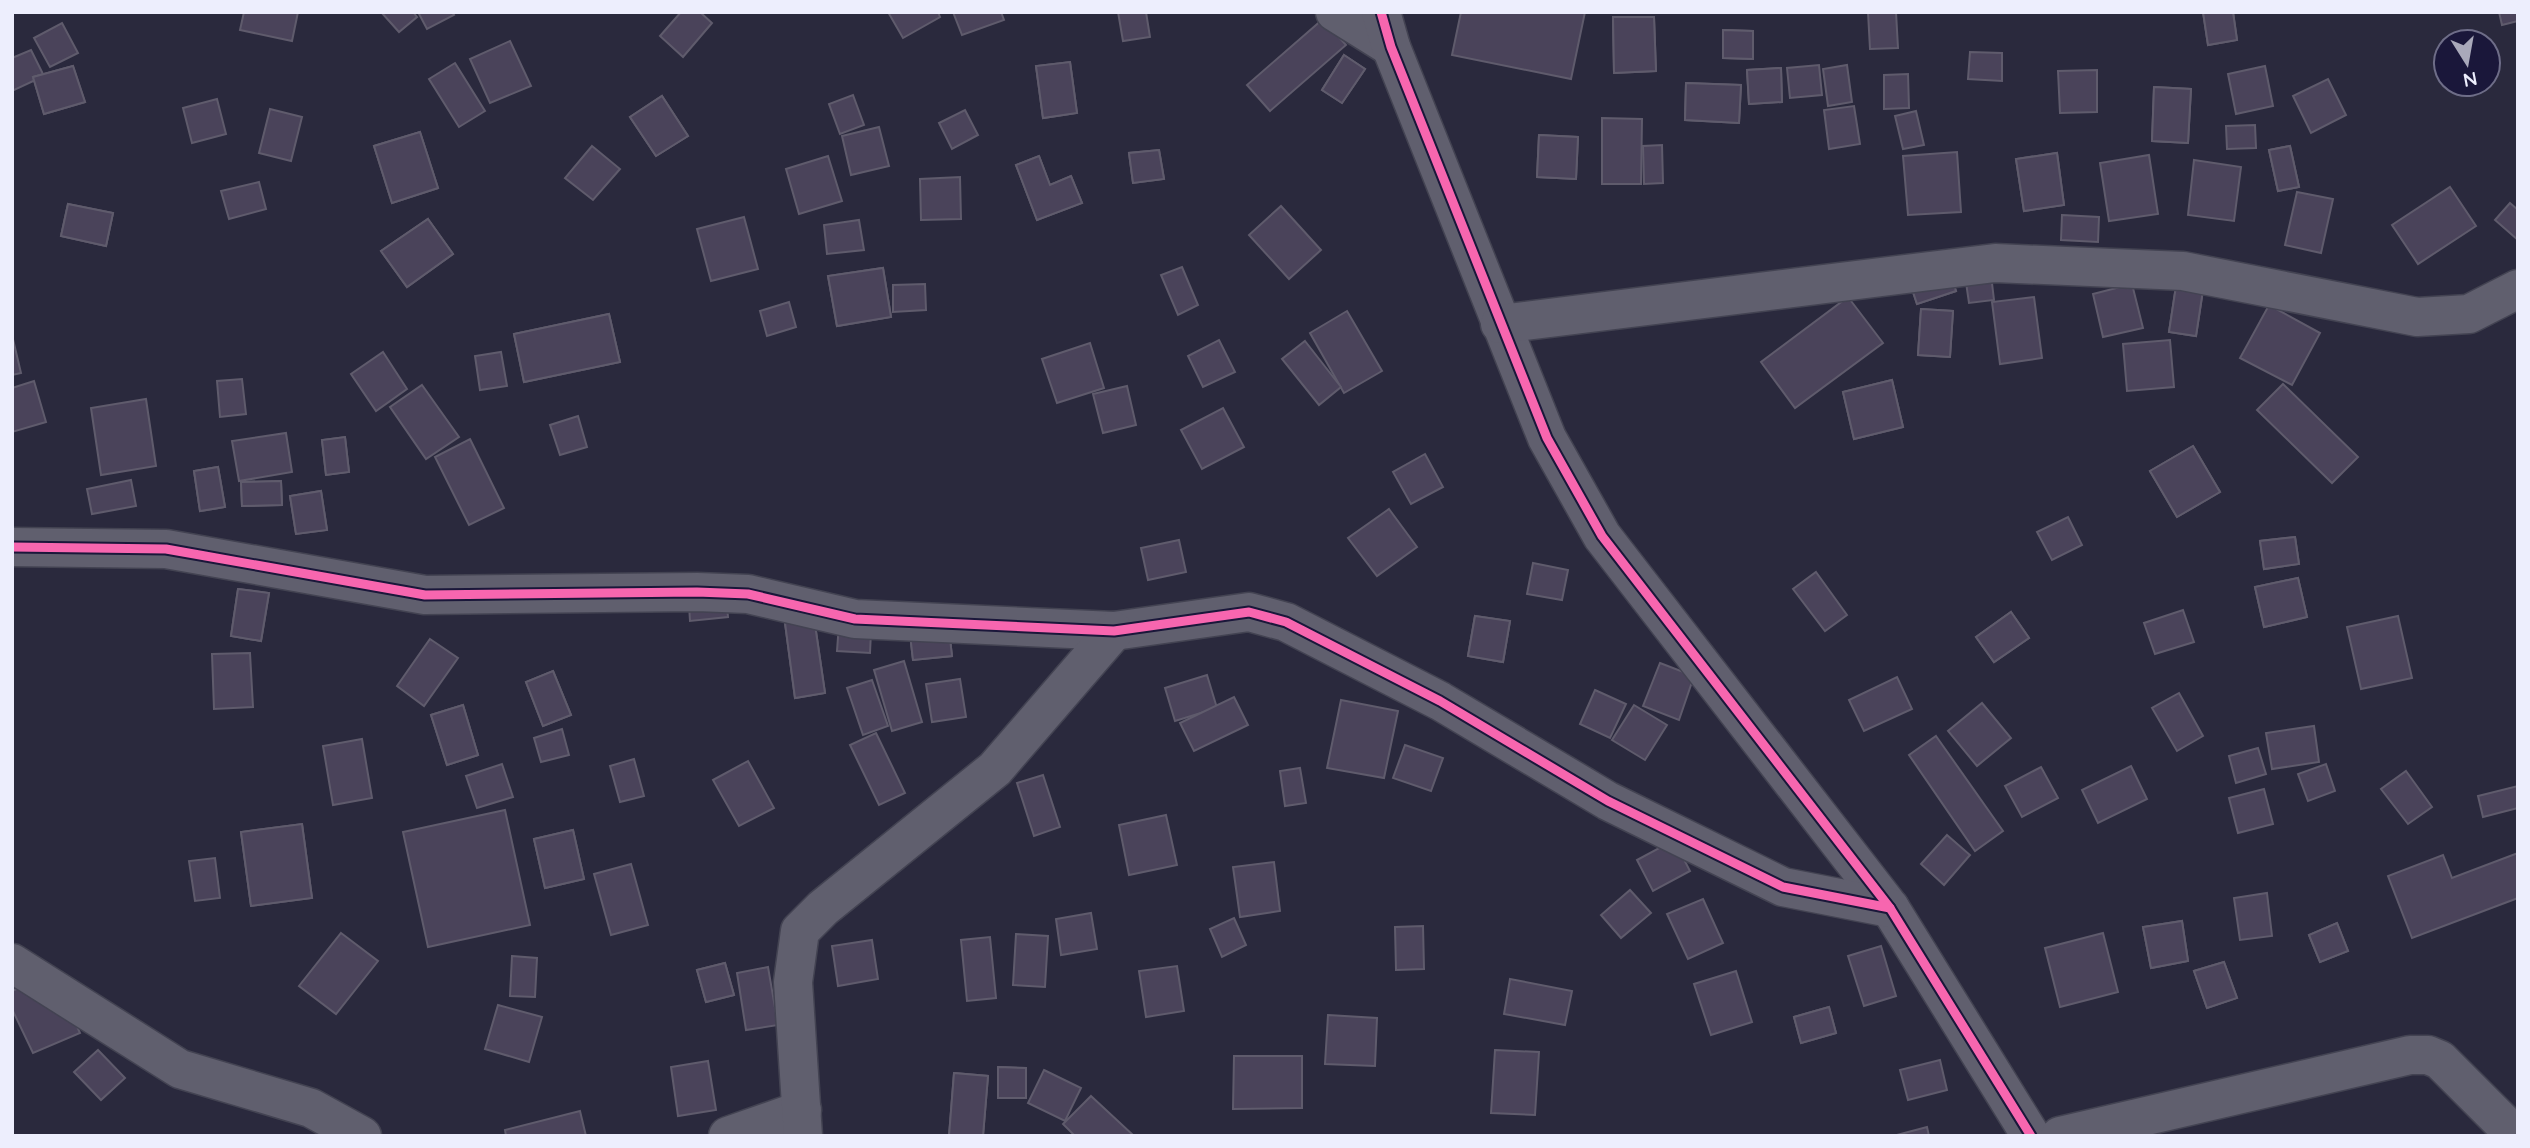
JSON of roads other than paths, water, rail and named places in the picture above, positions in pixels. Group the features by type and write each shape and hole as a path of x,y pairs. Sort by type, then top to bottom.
{"street":[{"path":"1335,12 1386,29 1547,438 1602,536 1890,908 2031,1136"},
{"path":"1500,324 1995,263 2183,271 2417,317 2469,314 2518,289"},
{"path":"12,547 166,550 425,595 697,592 748,594 855,618 1114,631 1249,612 1286,622 1440,701 1608,801 1783,887 1890,908"},
{"path":"728,1136 802,1123 793,982 800,931 823,908 995,769 1114,631"},
{"path":"12,963 180,1069 311,1108 362,1136"},
{"path":"2060,1136 2410,1055 2428,1055 2440,1060 2516,1136"}]}
